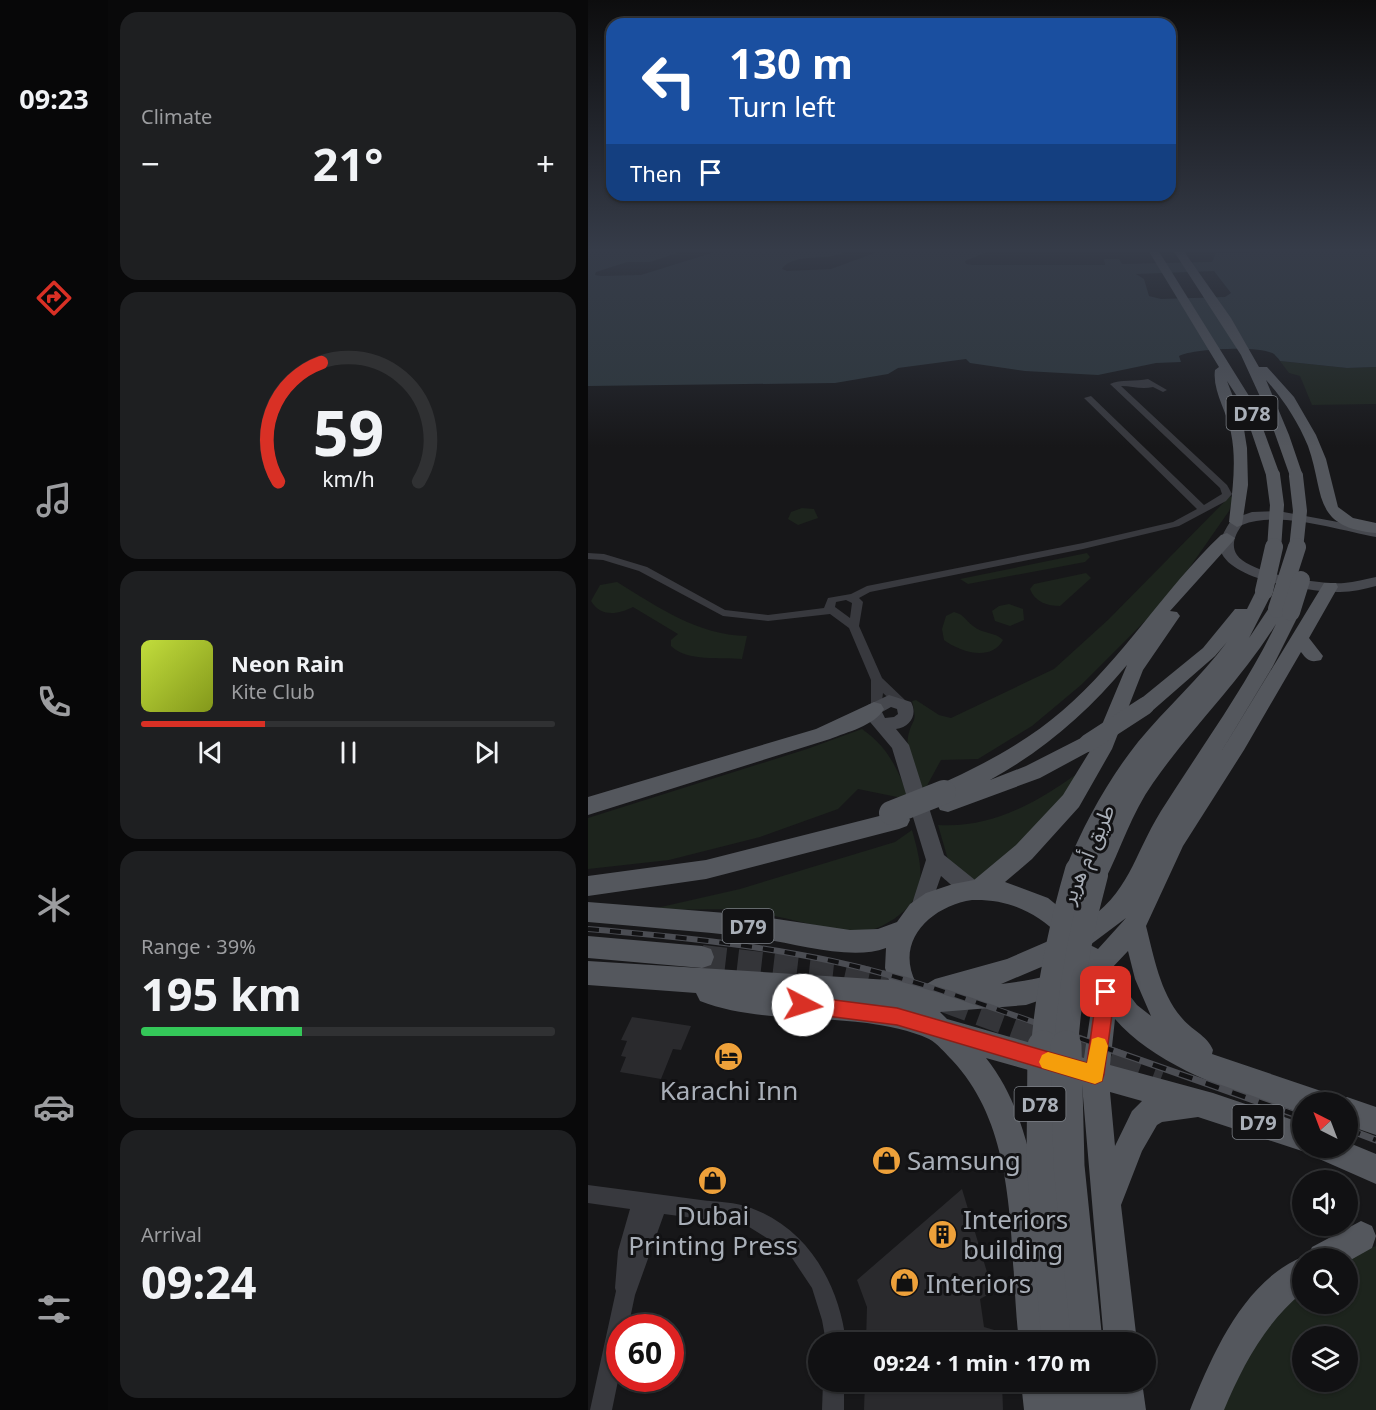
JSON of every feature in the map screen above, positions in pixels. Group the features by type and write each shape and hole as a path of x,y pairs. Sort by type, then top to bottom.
{"main road":[{"name":"D78","path":"1194,316 1223,362"},
{"name":"D78","path":"1221,316 1251,362 1281,428 1296,476 1302,525 1296,560 1301,563 1304,570 1274,602"},
{"path":"946,798 1063,721 1099,686 1188,578 1227,538 1237,522 1242,487 1242,459 1236,425 1220,376 1223,362"},
{"name":"طريق أم هرير","path":"1056,1332 1044,1196 1040,1089 1042,1037 1054,946 1086,872 1110,841 1145,779 1238,668 1274,602 1278,525 1273,475 1255,420 1223,362"},
{"path":"1251,362 1265,371 1307,429 1320,462 1334,512 1357,525 1376,528"},
{"path":"1237,522 1252,516 1278,515 1376,533"},
{"path":"1227,538 1227,552 1231,558 1248,568 1291,581 1330,587 1371,585"},
{"path":"936,860 976,890 1024,852 1071,801 1101,749 1134,669 1188,593 1191,585 1188,578"},
{"path":"1119,1332 1095,1074 1100,980 1106,958 1134,926 1179,831 1237,745 1301,640 1330,587"},
{"path":"588,886 688,875 836,836 946,798 1033,772 1088,742 1145,706 1195,665 1222,638 1247,606 1274,602 1262,674 1167,820 1128,898 1110,917 1077,938 1026,963 984,979 910,994"},
{"path":"1301,640 1314,656"},
{"path":"588,806 823,734 877,713 889,701 902,711"},
{"path":"877,713 893,724 902,711"},
{"path":"900,746 902,711"},
{"path":"877,713 900,746 936,860 927,896 904,930 899,944 898,963 910,994 923,1014 942,1029 975,1065 992,1090 1003,1116 1011,1144 1021,1205 1034,1332"},
{"name":"طريق أم هرير","path":"1086,872 1064,1077 1065,1132 1086,1332"},
{"name":"D79","path":"920,909 948,895 976,890 1005,892 1034,902 1060,919 1077,938 1100,980 1148,1030 1186,1056 1216,1071 1292,1096"},
{"name":"D79","path":"588,912 752,926 850,941 878,940 904,930"},
{"path":"1134,926 1153,996 1168,1025 1196,1048 1251,1074 1278,1093"},
{"path":"588,946 702,957"},
{"name":"D79","path":"588,973 685,981 709,993 746,1000 867,1011 942,1029 1213,1107 1292,1134"},
{"path":"685,981 910,994 936,1000 989,998 1026,993 1069,981 1100,980"},
{"path":"1106,1206 1134,1135 1146,1115 1174,1105 1213,1107"},
{"path":"1350,1158 1376,1169"},
{"path":"1341,1248 1360,1237"},
{"path":"1207,1410 1225,1365 1251,1321 1283,1286 1292,1280"},
{"path":"1039,1392 1041,1410"},
{"path":"1062,1392 1064,1410"},
{"path":"1092,1392 1095,1410"},
{"path":"1126,1392 1129,1410"}],"street":[{"path":"831,610 830,603 836,598 852,597 874,587 1083,546 1176,524 1223,499 1226,490 1114,384 1117,382 1138,384 1146,381 1163,390"},
{"path":"1088,398 1202,509"},
{"path":"588,556 604,557 643,569 723,613 768,618 831,610 854,626 877,680 902,711"},
{"path":"852,597 859,605 854,626"},
{"path":"877,680 877,713"},
{"path":"588,1194 748,1216 768,1224 801,1253 815,1272 825,1295 834,1332"},
{"path":"602,1410 625,1295 649,1204"},
{"path":"833,1410 834,1392"}],"shaded area":[{"path":"588,316 1376,316 1376,367 1347,368 1280,361 1274,354 1266,351 1226,349 1197,351 1179,356 1181,362 1156,363 1098,375 1025,371 970,363 966,359 898,368 888,374 835,383 588,386"},
{"path":"1280,361 1347,368 1376,367 1376,404 1312,405 1300,376 1289,373"},
{"path":"1230,496 1233,498 1229,511 1190,567 1147,619 1081,685 1032,726 978,759 941,760 924,791 908,750 908,737 914,718 912,701 916,700 939,715 951,718 1054,669 1109,619"},
{"path":"802,508 814,509 818,518 798,525 788,519 791,512"},
{"path":"1087,553 1090,557 1085,562 968,584 960,579"},
{"path":"1086,573 1091,578 1060,606 1042,602 1030,589 1034,584"},
{"path":"617,582 663,610 695,625 711,631 747,636 742,659 695,657 678,651 671,646 671,640 678,634 633,607 616,613 600,610 591,601 600,585"},
{"path":"1009,604 1023,609 1024,620 1010,626 995,621 992,611 999,606"},
{"path":"954,612 963,616 977,629 1003,640 991,651 975,653 958,648 944,640 942,629 946,616"},
{"path":"862,729 879,743 891,759 908,796 902,798 858,789 838,809 760,837 669,860 588,869 588,818 807,749"},
{"path":"1085,768 1049,823 973,884 951,870 938,825 959,825 998,817 1034,801"},
{"path":"912,830 920,868 918,890 906,910 876,928 857,931 843,930 740,911 652,909 740,889 895,842"},
{"path":"1376,1246 1376,1410 1219,1410 1256,1340 1292,1299 1292,1314 1358,1314 1358,1253"}],"building":[{"path":"632,1017 691,1026 681,1050 673,1049 661,1079 620,1072 626,1057 621,1056 627,1041 621,1040"},
{"name":"Interiors building","path":"962,1189 993,1292 980,1299 984,1327 1001,1332 866,1332 867,1307 857,1280"},
{"path":"865,1392 1002,1392 1003,1410 864,1410"}],"tunnel":[{"path":"702,957 842,973 901,986"},
{"path":"946,1001 1070,1047"},
{"path":"1066,1046 1160,1081"}],"railway":[{"path":"588,929 710,941 832,961 935,989 1105,1047"},
{"path":"1100,1046 1292,1113"},
{"path":"1358,1133 1376,1140"}],"slow traffic":[{"path":"1048,1062 1095,1074 1098,1046"}],"place":[{"name":"Karachi Inn","path":"729,1056"},
{"name":"Samsung","path":"886,1160"},
{"name":"Dubai Printing Press","path":"713,1181"},
{"name":"Interiors building","path":"942,1234"},
{"name":"Interiors","path":"905,1283"}],"route":[{"path":"803,1005 897,1016 976,1042 1095,1074 1106,992"}]}
